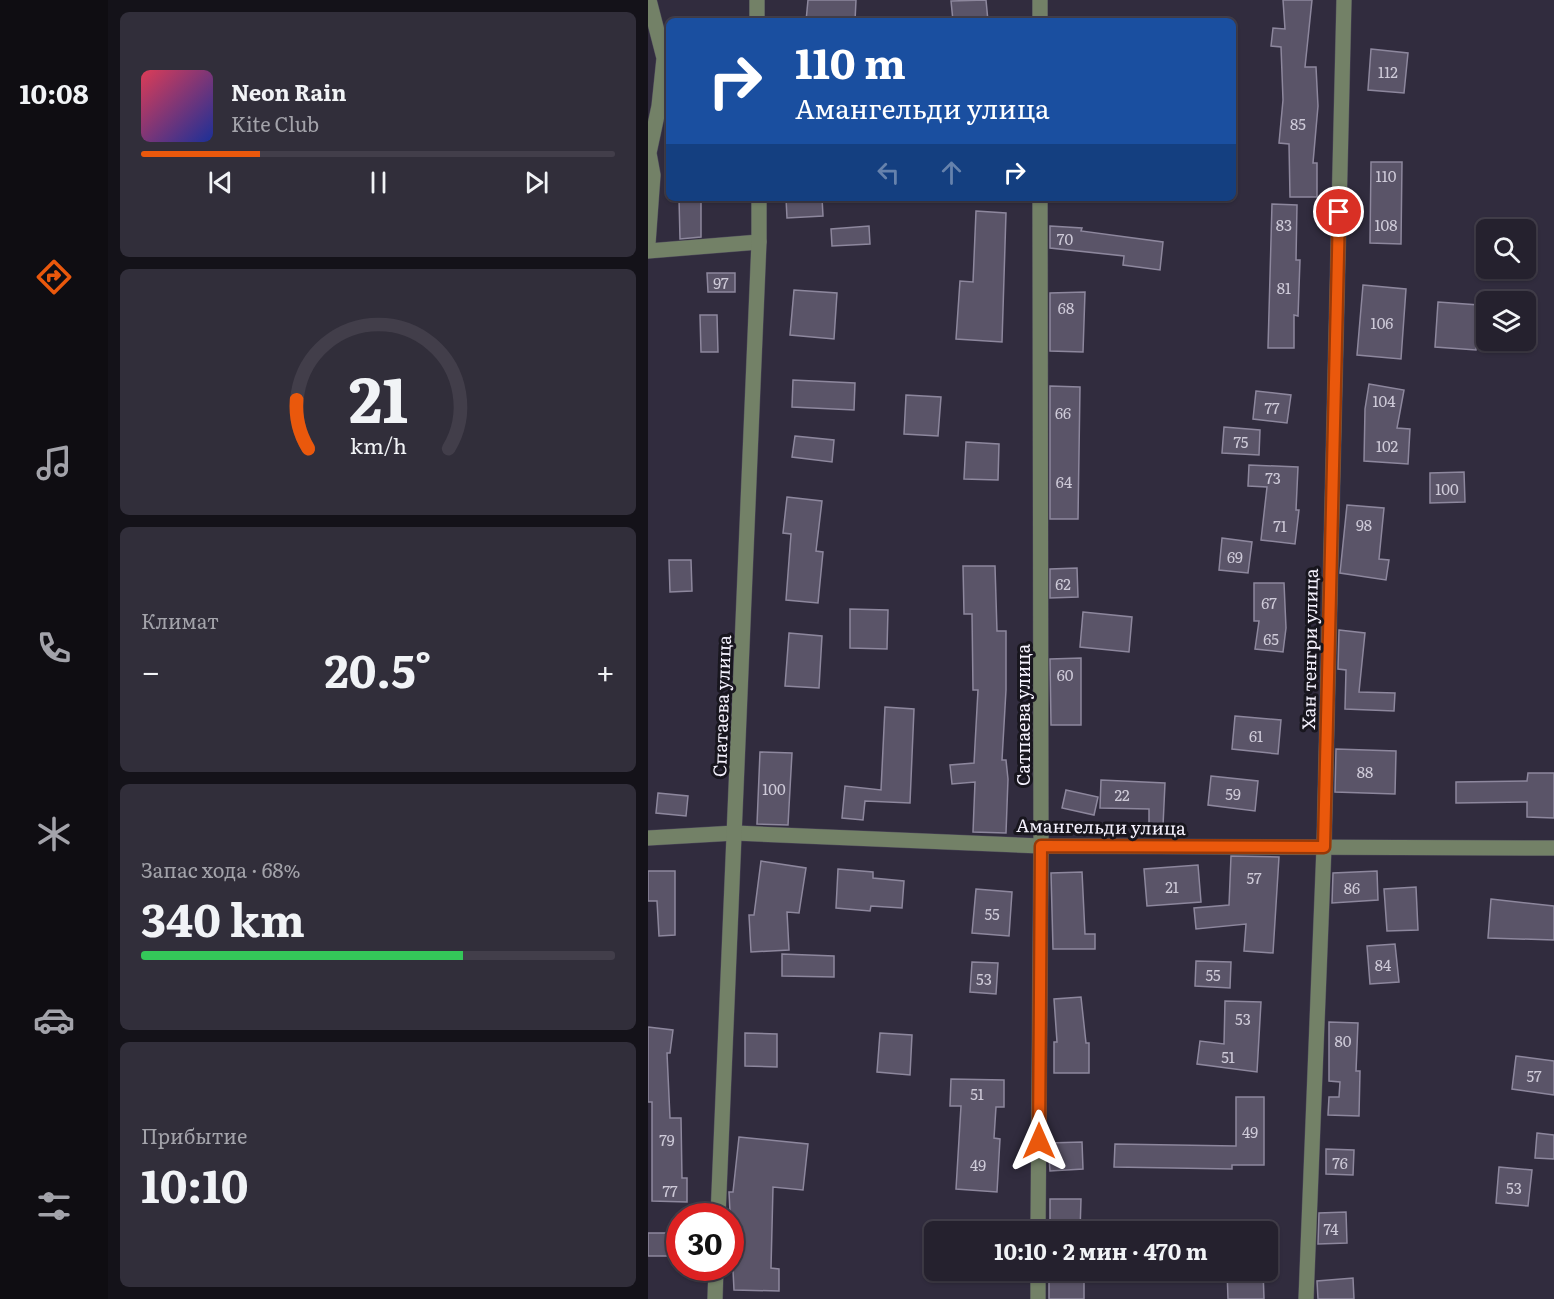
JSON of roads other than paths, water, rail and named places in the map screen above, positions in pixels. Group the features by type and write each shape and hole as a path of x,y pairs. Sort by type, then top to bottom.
{"street":[{"path":"648,244 653,176 649,153 660,106 664,58 649,0"},
{"path":"757,0 757,18"},
{"path":"1040,0 1040,18"},
{"name":"Хан тенгри улица","path":"1305,1299 1324,847 1344,0"},
{"name":"Спатаева улица","path":"719,1203 759,201"},
{"name":"Сатпаева улица","path":"1038,1221 1041,846 1040,201"},
{"path":"648,251 759,242"},
{"name":"Амангельди улица","path":"648,838 735,833 1041,846 1554,848"},
{"path":"715,1299 716,1281"},
{"path":"1038,1281 1038,1299"}]}
